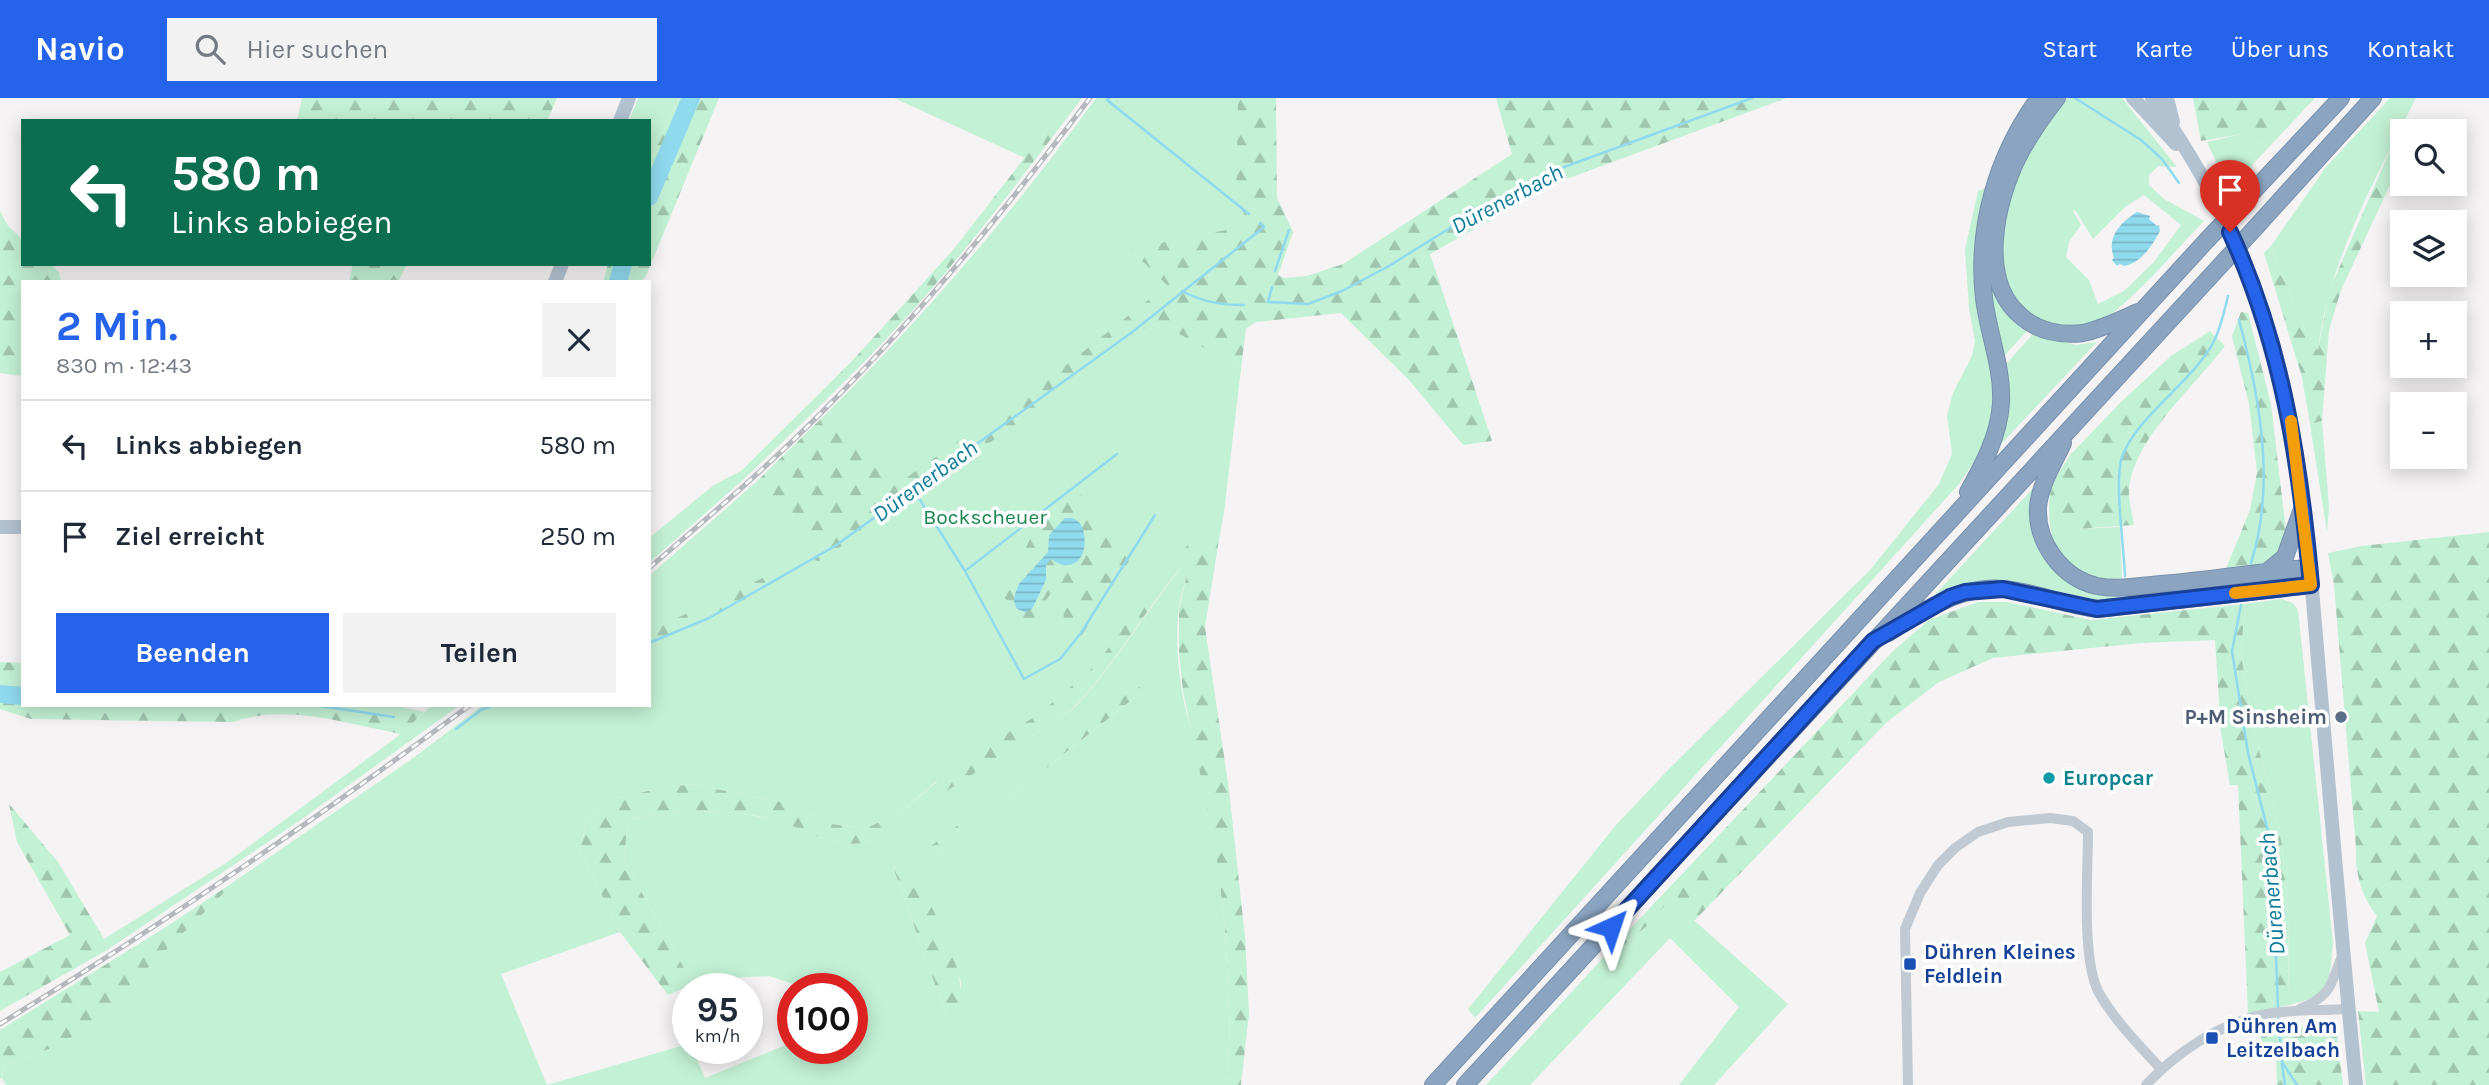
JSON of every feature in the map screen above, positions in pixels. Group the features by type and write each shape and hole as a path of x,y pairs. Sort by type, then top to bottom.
{"highway":[{"path":"1952,519 1992,444 2001,403 1984,298 1985,228 1996,181 2006,155 2019,128 2039,98"},
{"path":"2057,98 2031,134 2007,185 1996,230 1995,269 2000,288 2009,304 2035,326 2056,333 2080,333 2144,310"},
{"path":"1433,1085 2207,240 2341,98"},
{"path":"1465,1085 2373,98"},
{"path":"2071,427 2044,483 2038,507 2040,529 2047,547 2068,572 2096,586 2124,588 2268,571 2310,577"},
{"path":"2268,571 2286,557 2302,509"},
{"path":"1873,641 1931,607 1965,592 2003,589 2083,607 2126,606 2310,577"}],"main road":[{"path":"621,119 629,98"},
{"path":"2133,98 2192,159"},
{"path":"2152,98 2192,159 2240,252 2267,324 2291,422 2310,577 2356,1085"},
{"path":"2165,98 2175,130"},
{"path":"0,527 21,527"}],"street":[{"path":"1908,1085 1905,929 1920,893 1938,864 1978,832 2008,822 2050,818 2073,821 2088,832 2089,965 2099,993 2131,1036 2161,1069"},
{"path":"2288,1013 2321,999 2329,991 2343,954"},
{"path":"2146,1085 2161,1069 2198,1042 2221,1030 2262,1015 2348,1009"}],"green space":[{"path":"302,98 557,98 548,119 297,119"},
{"path":"638,98 679,98 651,158 651,119 630,119"},
{"path":"679,98 719,98 651,264 651,158"},
{"path":"894,98 1071,98 1025,158"},
{"path":"1071,98 1082,98 929,292 862,364 745,478 741,471 853,360 953,250"},
{"name":"Bockscheuer","path":"1096,98 1268,98 1264,237 1240,304 1232,364 1241,369 1224,512 1219,539 1214,538 1200,636 1205,695 1220,773 1240,936 1246,1013 1240,1085 1231,1085 1231,952 1219,875 1225,926 1230,1033 1226,1085 547,1085 6,1085 2,1078 4,1066 62,1044 92,1023 238,879 416,756 424,755 464,729 490,707 651,707 651,574 754,484 760,488 833,415 829,411 969,260","holes":["1195,543 1204,545 1185,617 1182,650 1194,737 1182,690 1177,639 1179,607 1192,554 1077,705 930,802 884,836 863,843 841,843 763,817 725,812 685,812 628,820 624,861 687,973 763,973 763,976 777,979 777,973 868,973 868,1064 777,1064 777,1049 763,1054 763,1064 739,1064 705,1078 699,1064 672,1064 672,1049 547,1085 501,974 620,932 580,851 587,820 616,798 691,784 785,803 832,824 864,829 900,813 937,781 943,789 1072,699 1176,560","1138,685 1142,692 927,863 923,853","900,851 943,932 961,982 960,1015 951,1018 945,1012 893,867"]},
{"path":"1238,98 1276,98 1277,198 1293,232 1278,275 1284,278 1307,276 1343,264 1512,154 1496,98 1787,98 1558,182 1430,254 1492,441 1463,445 1409,380 1341,313 1256,322 1246,328 1241,369 1155,320 1065,392 819,561 814,560 737,604 651,644 651,630 780,570 818,542 791,511 754,484 829,411 896,485 1026,397 1167,285 1130,249 1241,227 1247,221 1236,195"},
{"path":"2067,98 2122,98 2177,167 2158,166 2149,175 2149,185 2164,199 2204,221 2120,307 2095,324 2080,327 2056,326 2034,316 2018,301 2008,283 2002,262 2004,216 2017,173 2045,125","holes":["2144,195 2181,225 2154,262 2124,291 2098,304 2089,280 2066,257 2069,242 2081,225 2073,211 2075,210 2093,239 2125,207"]},
{"path":"2193,98 2315,98 2269,147 2241,134 2201,141"},
{"path":"2390,98 2416,98 2405,119 2390,119 2390,149 2343,252 2323,318 2318,351 2305,331 2271,246 2326,167"},
{"path":"2241,134 2269,147 2229,190 2207,142"},
{"path":"2390,150 2390,185 2341,290 2329,330 2322,421 2310,424 2302,377 2264,253 2271,246 2305,331 2318,350 2329,291"},
{"path":"1986,188 1977,243 1976,277 1993,382 1994,412 1986,441 1976,459 1959,484 1475,1018 1468,1009 1616,825 1871,569 1939,484 1952,454 1947,415 1953,393 1972,356 1975,341 1969,308 1965,250 1978,191"},
{"path":"0,211 8,226 21,238 21,266 52,266 59,272 61,280 21,280 21,376 0,373"},
{"path":"353,266 406,266 399,280 349,280"},
{"path":"607,266 650,266 643,280 604,280"},
{"path":"1988,272 2019,324 2027,331 2004,356 1994,323"},
{"path":"2241,312 2248,313 2271,404 2286,531 2283,543 2272,559 2256,566 2225,571 2250,510 2257,472 2249,404 2232,336"},
{"path":"2210,331 2225,346 2154,431 2134,468 2129,492 2134,525 2076,529 2051,508 2050,486 2071,454 2121,402 2171,356"},
{"path":"2033,334 2076,345 2097,342 2001,444 2008,395 2005,365"},
{"path":"2322,421 2329,507 2327,532 2310,424"},
{"path":"741,471 745,478 651,561 651,536 714,485"},
{"path":"2038,483 2039,535 2046,560 2062,577 2072,583 2117,599 2083,600 2016,585 1930,600"},
{"path":"2050,486 2076,529 2120,527 2122,578 2090,575 2062,556 2052,536"},
{"path":"1079,491 1129,561 1075,646 1066,640 1060,579 1030,625 1003,596 1040,518"},
{"path":"2489,532 2489,1085 2366,1085 2358,1011 2379,1012 2365,943 2377,916 2363,892 2357,866 2334,585 2328,553 2362,546"},
{"path":"1199,533 1219,539 1205,627 1229,790 1245,937 1249,1013 1241,1085 1226,1085 1230,1033 1225,926 1215,845 1183,691 1179,652 1179,609 1191,556 1107,669 1072,708 930,802 884,836 863,843 841,843 763,817 725,812 685,812 628,820 624,861 687,973 672,973 672,993 668,995 620,932 580,851 587,820 616,798 691,784 785,803 832,824 864,829 900,813 964,759 1038,715 1096,665 1165,570"},
{"path":"2281,599 2293,603 2298,610 2333,943 2331,969 2326,986 2314,997 2289,1005 2288,914 2282,845 2252,725 2241,654 2245,604"},
{"path":"1978,602 2007,602 2091,620 2245,604 2241,654 2252,725 2282,845 2288,914 2289,1005 2248,1013 2238,785 2230,785 2221,732 2215,640 2141,643 1993,658 1939,682 1887,722 1694,921 1669,899 1654,920 1618,950 1613,947 1893,651 1929,620"},
{"path":"0,662 21,663 21,707 403,707 424,712 401,734 296,715 274,714 233,722 31,719 0,709"},
{"path":"1138,685 1143,691 927,863 922,853"},
{"path":"430,707 457,707 299,821 107,950 104,939 229,861 401,734"},
{"path":"480,707 501,707 424,755 416,756"},
{"path":"9,804 58,862 104,939 107,950 0,1011 0,972 70,935 17,842"},
{"path":"900,850 933,909 952,952 961,995 960,1016 951,1018 945,1012 893,867"},
{"path":"238,879 92,1023 62,1044 4,1066 0,1079 0,1030"},
{"path":"1669,898 1788,1004 1714,1085 1679,1085 1739,1007 1670,938 1530,1085 1486,1085 1613,947 1618,950 1654,920"},
{"path":"2261,1026 2336,1028 2343,1085 2277,1085 2276,1058 2261,1052"}],"water":[{"path":"2137,212 2150,216 2149,219 2159,225 2160,231 2141,258 2124,266 2117,266 2112,260 2112,243 2116,231"},
{"path":"1065,518 1073,518 1083,528 1085,542 1082,555 1079,560 1067,565 1051,559 1046,565 1046,580 1032,609 1025,612 1017,609 1014,602 1019,584 1048,552 1049,535"}],"waterway":[{"path":"651,192 691,98"},
{"path":"1109,98 1107,100 1249,214"},
{"name":"Dürenerbach","path":"1272,287 1268,302 1308,304 1342,291 1389,266 1479,210 1556,170 1752,98"},
{"name":"Dürenerbach","path":"2075,98 2141,140 2162,159 2179,183"},
{"name":"Dürenerbach","path":"651,642 709,618 835,546 1131,333 1264,227 1260,223"},
{"path":"1275,271 1289,230"},
{"path":"619,280 622,266"},
{"name":"Dürenerbach","path":"1182,291 1212,302 1244,305"},
{"path":"2125,576 2119,498 2122,457 2139,428 2204,357 2218,332 2228,296"},
{"name":"Dürenerbach","path":"2239,320 2259,411 2264,472 2259,533 2251,563"},
{"path":"965,571 1117,454"},
{"path":"913,489 965,571 1024,679 1060,659 1081,633 1155,515"},
{"name":"Dürenerbach","path":"2241,605 2232,651 2248,753 2272,847 2278,1010"},
{"path":"0,694 21,696"},
{"name":"Dürenerbach","path":"327,707 394,717"},
{"name":"Dürenerbach","path":"456,729 489,707"},
{"name":"Dürenerbach","path":"2278,1016 2282,1062 2297,1085"},
{"name":"Dürenerbach","path":"2282,1064 2285,1085"}],"railway":[{"path":"651,566 762,469 862,371 964,257 1090,98"},
{"path":"0,1024 239,870 467,707"}],"slow traffic":[{"path":"2235,593 2311,585 2291,421"}],"place":[{"name":"P+M Sinsheim","path":"2341,717"},
{"name":"Europcar","path":"2049,778"},
{"name":"Dühren Kleines Feldlein","path":"1910,964"},
{"name":"Dühren Am Leitzelbach","path":"2212,1038"}],"route":[{"path":"1611,927 1873,641 1950,597 1965,592 2003,589 2097,609 2311,585 2291,422 2284,387 2256,292 2230,232"}]}
